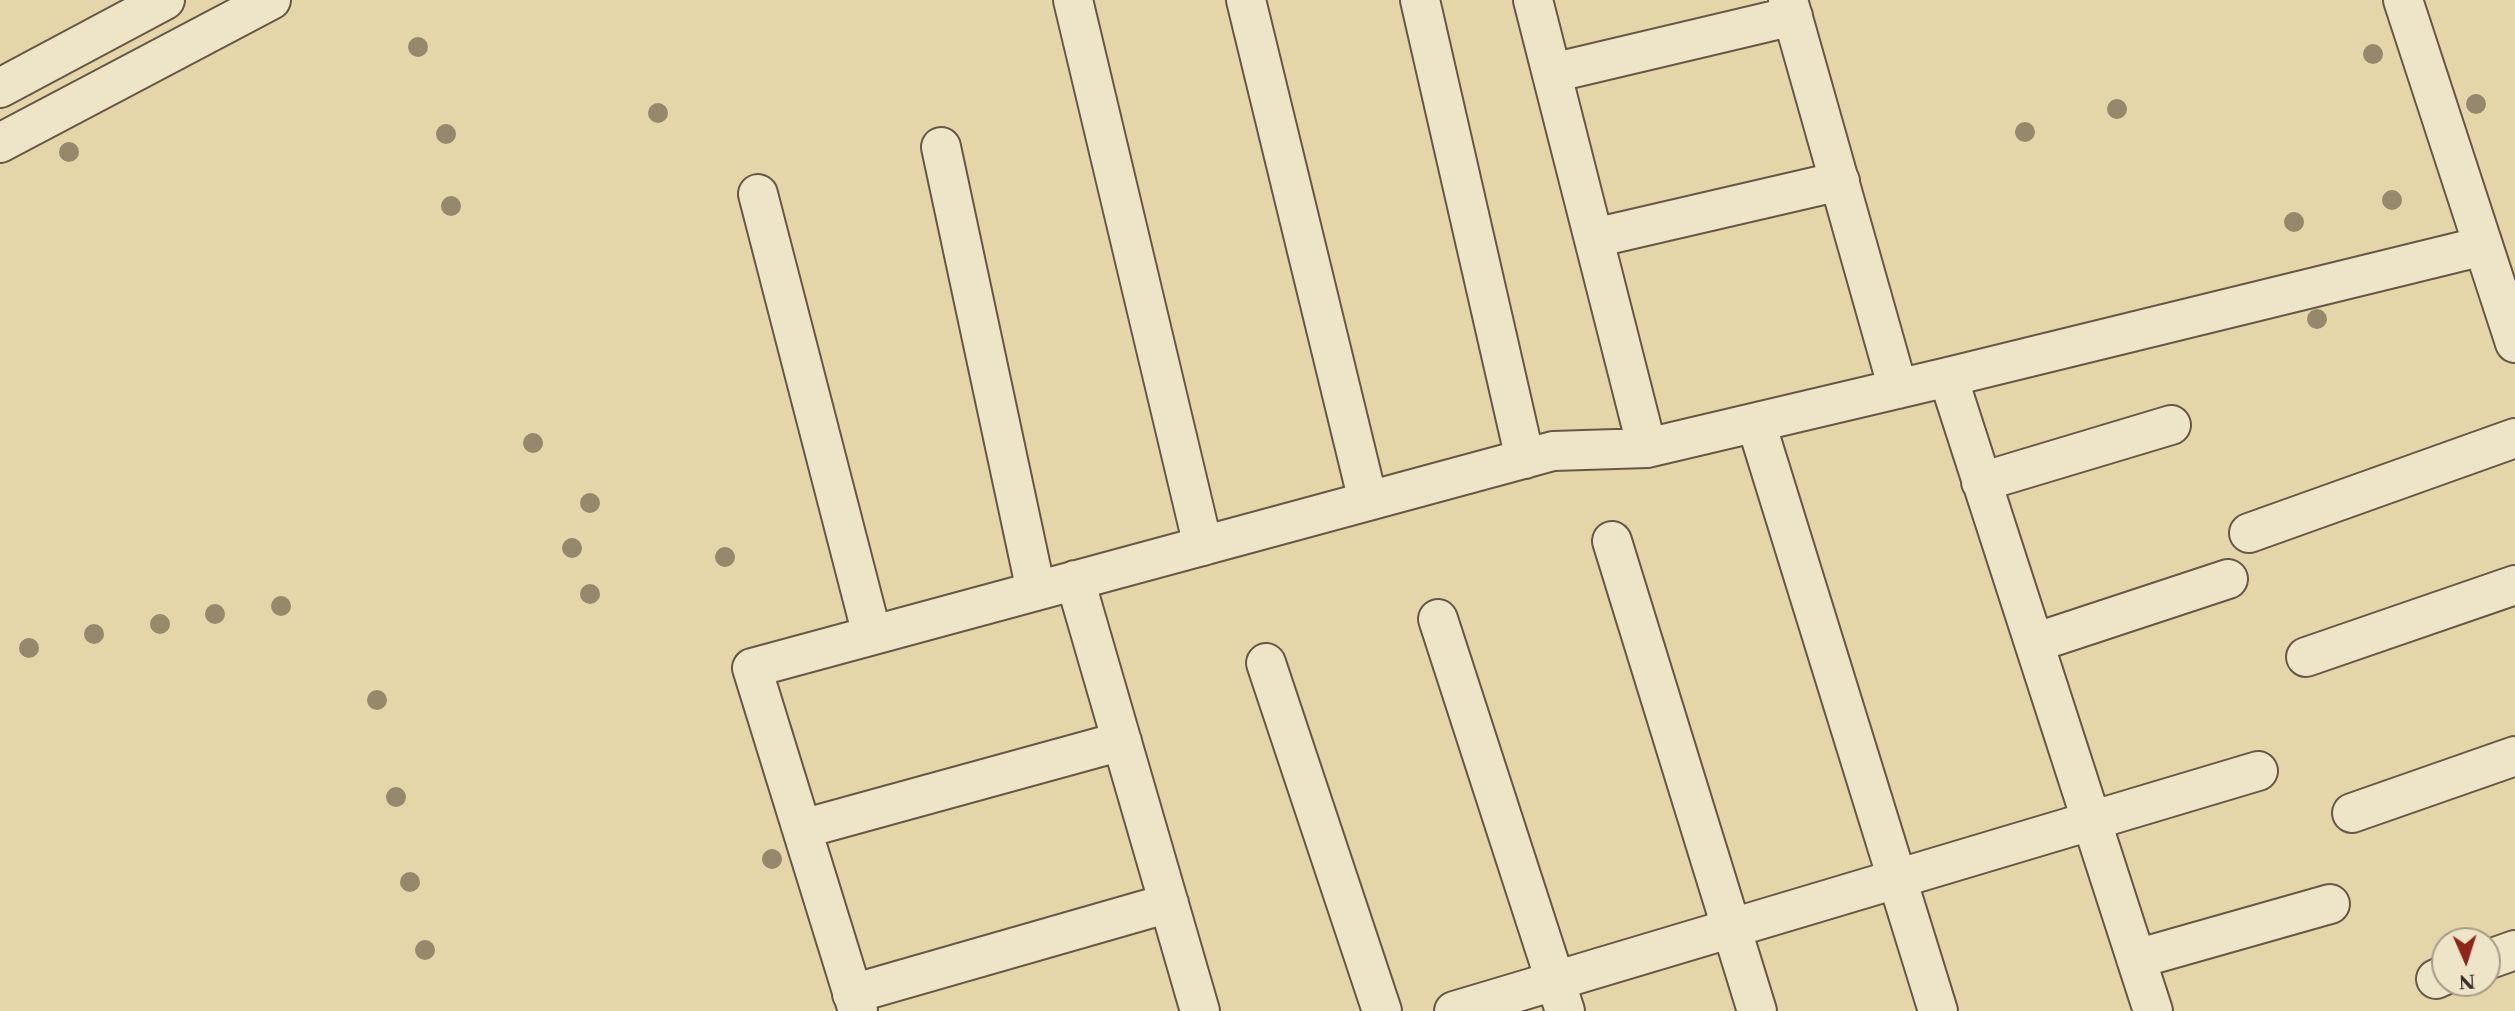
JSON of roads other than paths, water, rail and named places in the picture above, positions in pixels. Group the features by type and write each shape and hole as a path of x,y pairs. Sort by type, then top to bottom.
{"street":[{"path":"0,88 165,0"},
{"path":"0,143 271,0"},
{"path":"1073,0 1203,546"},
{"path":"1246,0 1368,501"},
{"path":"1420,0 1525,459"},
{"path":"1533,0 1647,448"},
{"path":"2403,0 2515,343"},
{"path":"1552,73 1790,8 1898,389"},
{"path":"941,147 1036,591"},
{"path":"1594,238 1840,181"},
{"path":"758,194 872,635"},
{"path":"1168,903 855,1002 752,668 1553,451 1647,448 2483,246"},
{"path":"1948,377 2153,1011"},
{"path":"1756,423 1938,1011"},
{"path":"1981,482 2171,425"},
{"path":"2249,533 2515,438"},
{"path":"1612,541 1757,1011"},
{"path":"2034,643 2228,579"},
{"path":"1075,580 1200,1011"},
{"path":"2306,657 2515,584"},
{"path":"1438,619 1560,996"},
{"path":"1266,663 1382,1011"},
{"path":"802,829 1122,741"},
{"path":"2352,813 2515,756"},
{"path":"1454,1011 1560,996 1732,929 2258,771"},
{"path":"2136,959 2330,905"}]}
